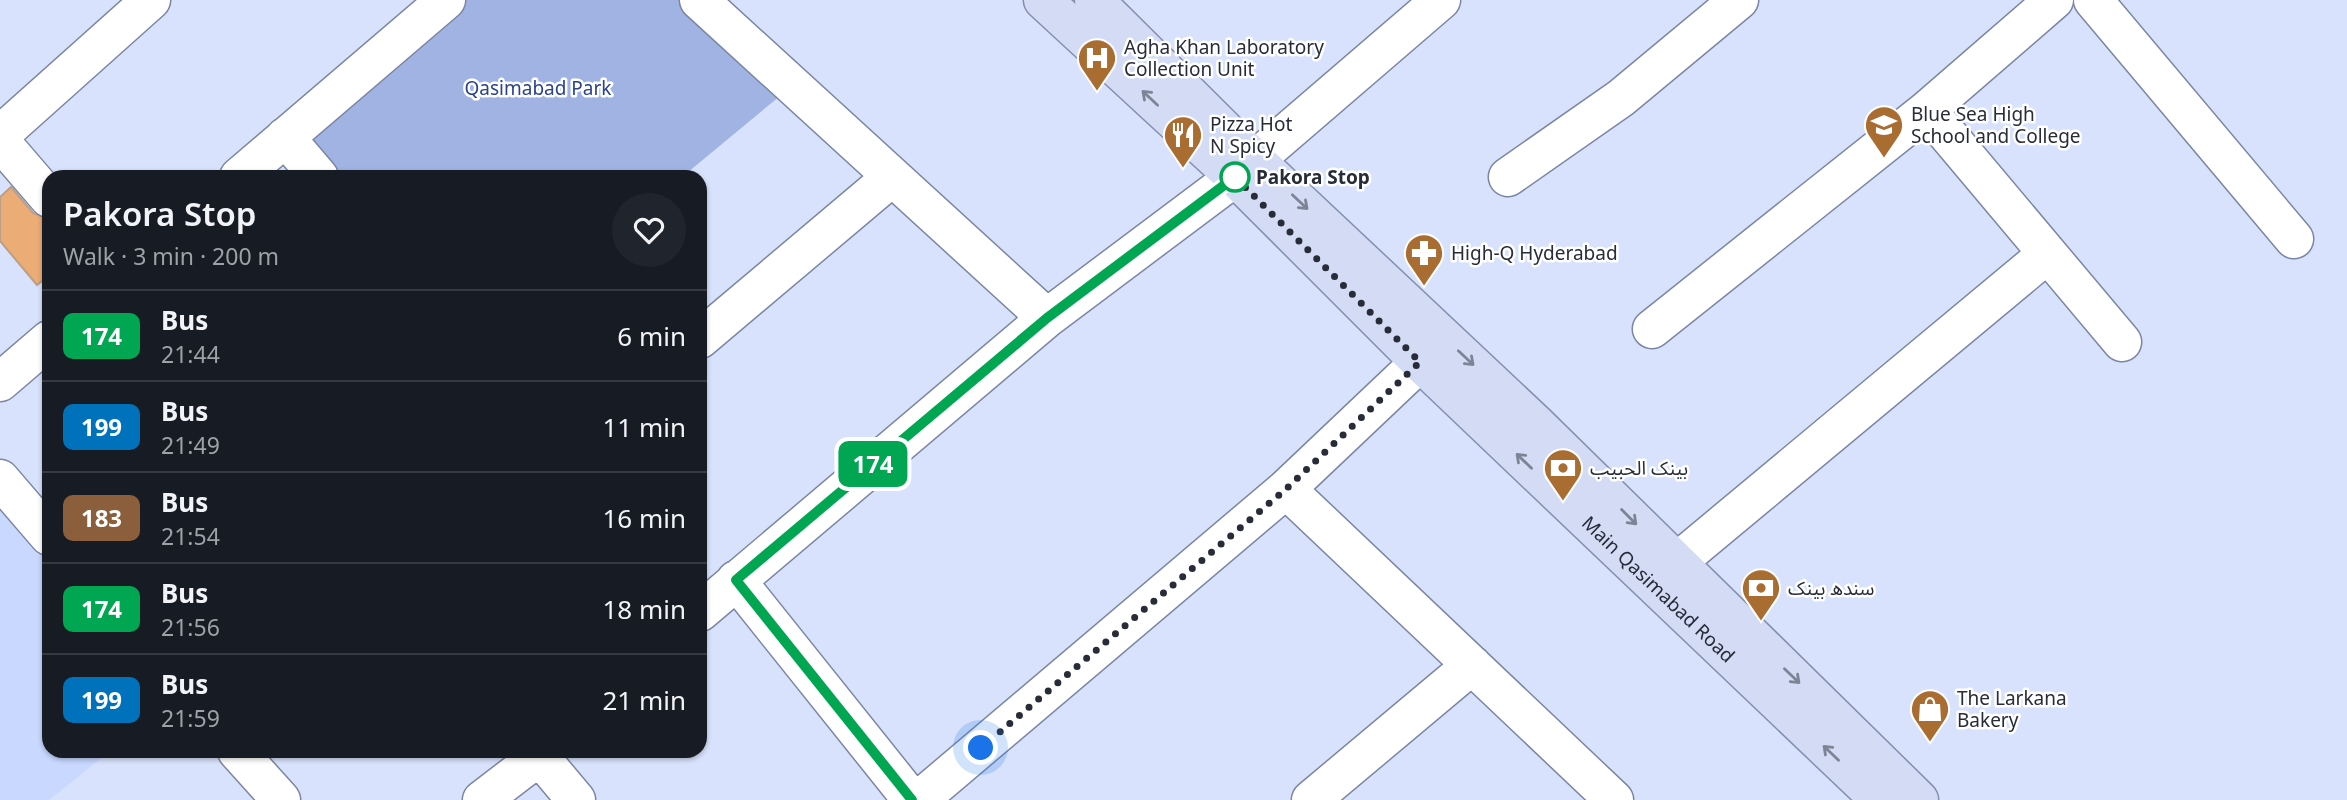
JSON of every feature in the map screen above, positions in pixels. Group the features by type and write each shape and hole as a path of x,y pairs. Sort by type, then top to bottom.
{"main road":[{"name":"Main Qasimabad Road","path":"1043,0 1245,168 1535,424 1919,800"},
{"name":"Main Qasimabad Road","path":"1094,0 1420,362 1880,800"}],"street":[{"path":"247,170 446,0"},
{"path":"699,0 1047,318"},
{"path":"1508,177 1621,98 1739,0"},
{"path":"1652,329 1927,110 2054,0"},
{"path":"2093,0 2294,239"},
{"path":"0,135 134,6"},
{"path":"707,606 1047,318 1245,168 1433,8"},
{"path":"1927,110 2046,255 2122,342"},
{"path":"285,137 313,170"},
{"path":"0,141 42,190"},
{"path":"707,333 892,177"},
{"path":"1676,563 2046,255"},
{"path":"0,382 42,346"},
{"path":"919,800 1286,489 1420,362"},
{"path":"0,479 42,528"},
{"path":"1286,489 1614,800"},
{"path":"736,580 912,800"},
{"path":"1311,800 1472,665"},
{"path":"243,758 281,800"},
{"path":"482,800 533,758"},
{"path":"544,758 576,800"}],"shaded area":[{"path":"0,478 42,527 42,758 101,758 49,800 0,800"}],"green space":[{"name":"Qasimabad Park","path":"446,0 699,0 792,86 690,170 313,170 285,137"}],"building":[{"path":"11,187 33,213 42,216 42,281 37,285 0,241 0,197"}],"bus line":[{"name":"174","path":"912,800 736,580 1047,318 1235,177"}],"place":[{"name":"Agha Khan Laboratory Collection Unit","path":"1097,92"},
{"name":"Blue Sea High School and College","path":"1884,159"},
{"name":"Pizza Hot N Spicy","path":"1183,169"},
{"name":"Pakora Stop","path":"1235,177"},
{"name":"High-Q Hyderabad","path":"1424,287"},
{"name":"بينک الحبيب","path":"1563,502"},
{"name":"سندھ بینک","path":"1761,622"},
{"name":"The Larkana Bakery","path":"1930,743"}],"route":[{"path":"981,748 1286,489 1420,362 1235,177"}]}
